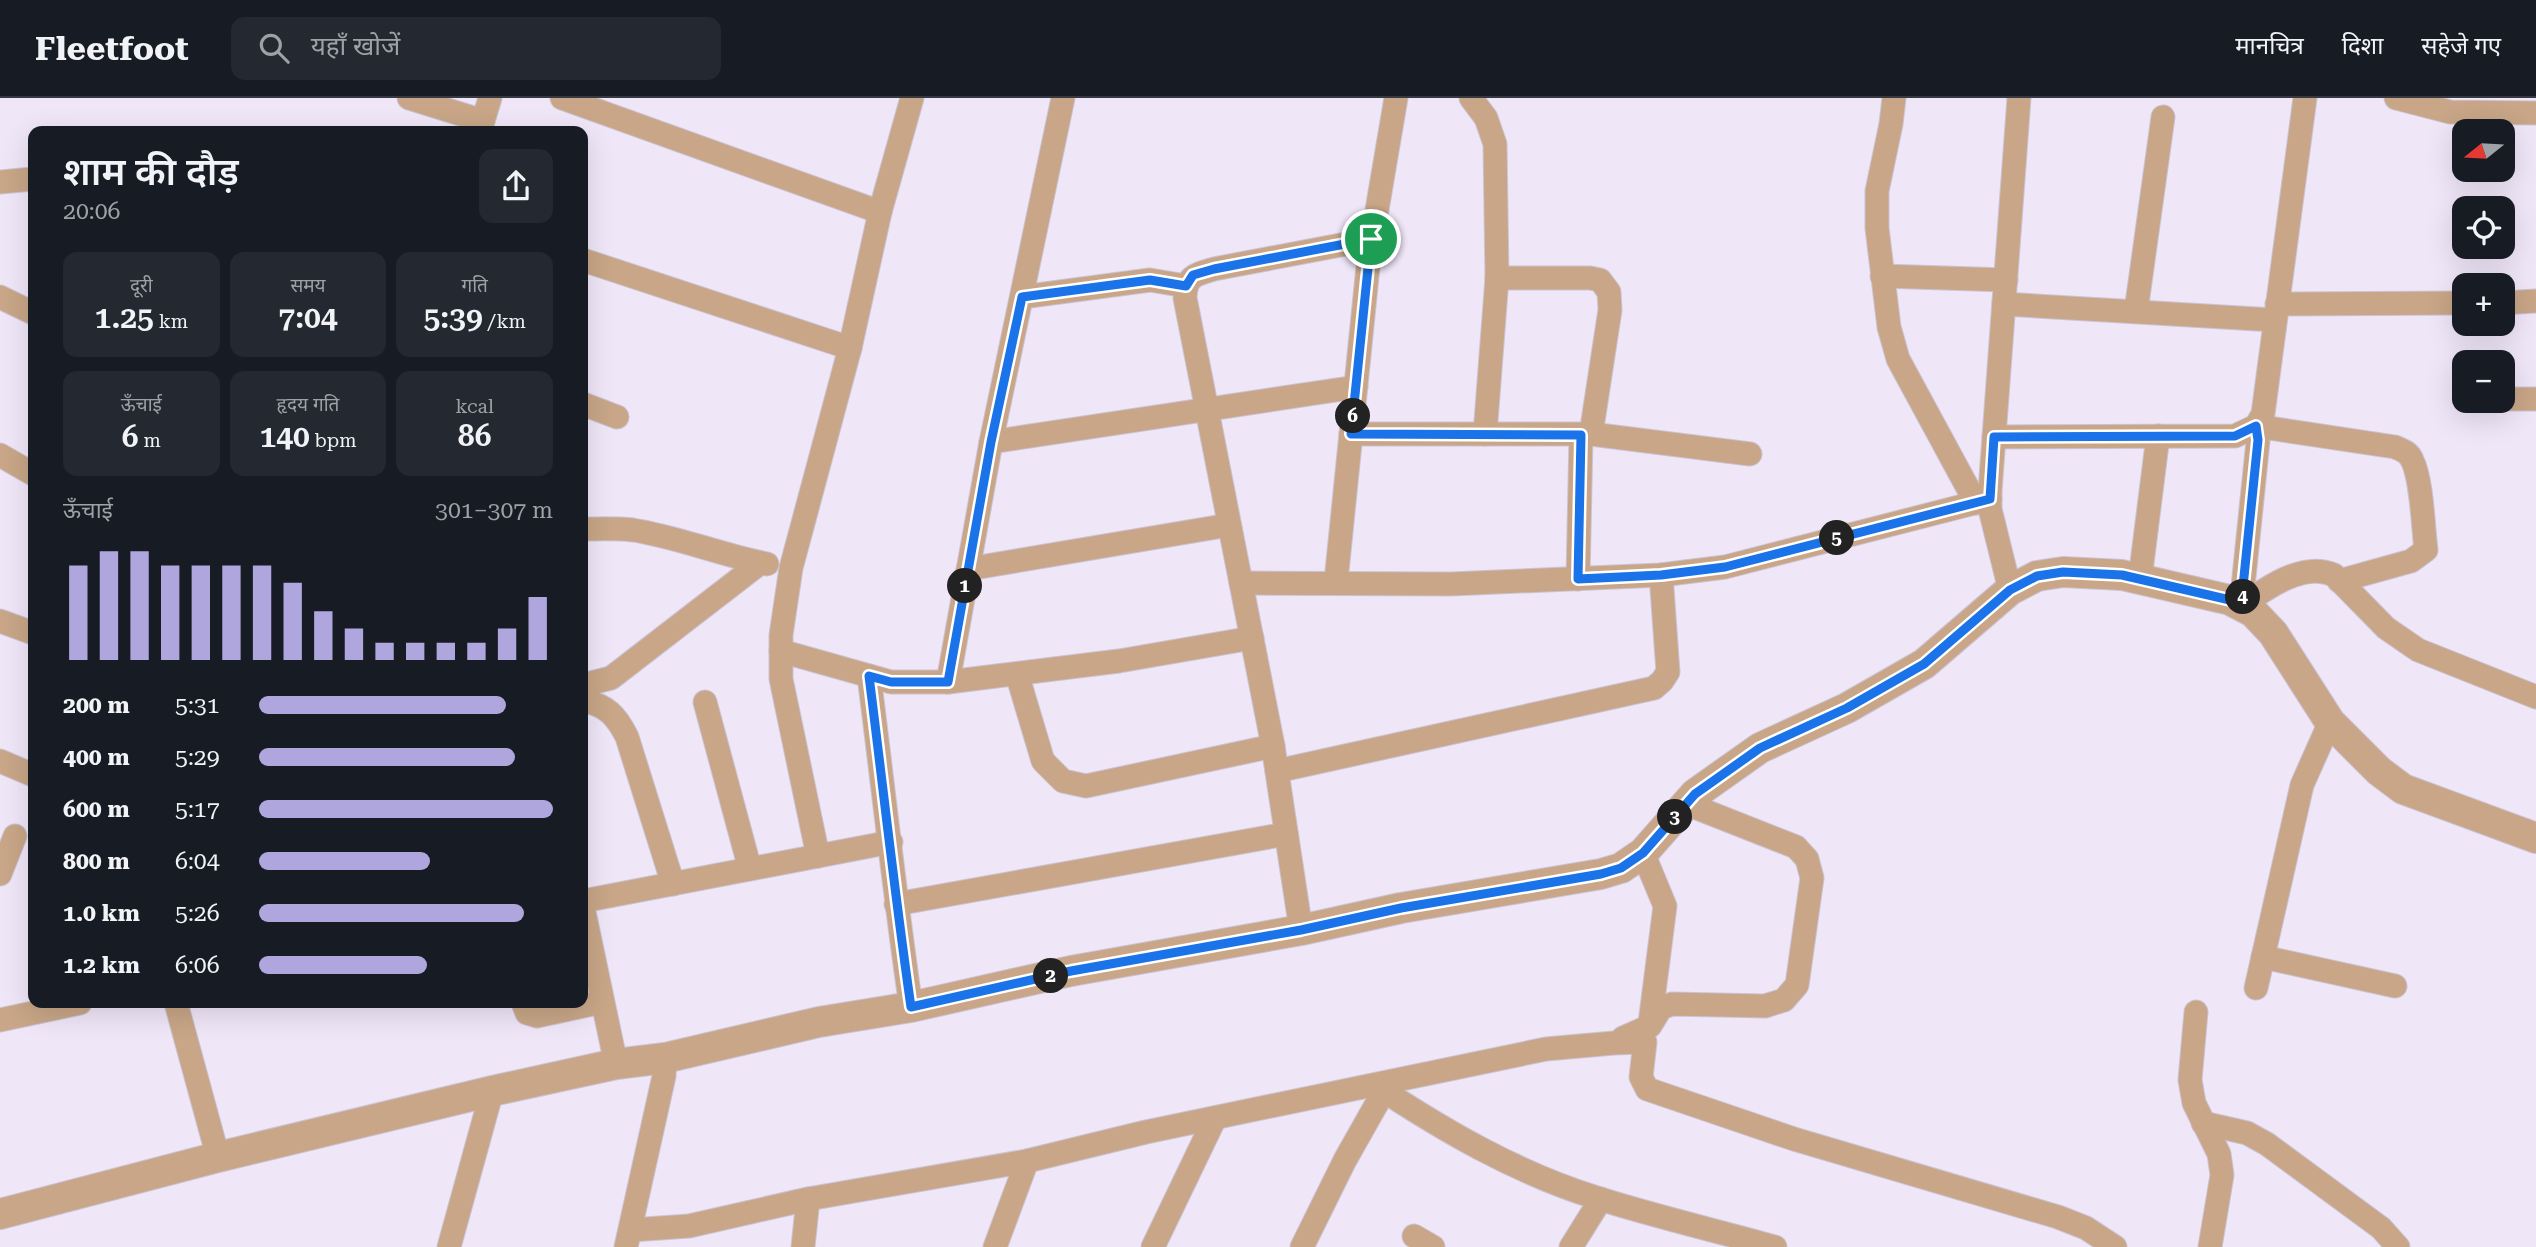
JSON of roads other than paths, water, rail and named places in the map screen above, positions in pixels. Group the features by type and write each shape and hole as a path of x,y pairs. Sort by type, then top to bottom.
{"street":[{"path":"409,98 481,126 490,98"},
{"path":"562,98 880,212"},
{"path":"818,856 781,679 781,635 790,568 850,348 880,212 912,98"},
{"path":"948,682 991,442 1063,98"},
{"path":"1336,582 1371,239 1396,98"},
{"path":"1471,98 1486,118 1494,144 1497,278 1485,434"},
{"path":"1894,98 1877,191 1877,228 1889,327 1898,359 1990,509 2010,590"},
{"path":"1983,501 1994,437 2020,98"},
{"path":"2241,606 2258,440 2256,426 2263,414 2306,98"},
{"path":"2396,98 2450,112 2536,113"},
{"path":"2136,311 2163,117"},
{"path":"0,182 28,179"},
{"path":"1301,930 1273,746 1185,298 1186,286 1193,275 1214,269 1371,239"},
{"path":"588,262 850,348"},
{"path":"1882,276 2006,280"},
{"path":"1497,278 1590,278 1600,280 1609,292 1610,310 1586,434 1578,579"},
{"path":"1022,297 1150,280 1186,286"},
{"path":"0,297 28,311"},
{"path":"2515,302 2536,300"},
{"path":"2004,304 2136,311 2276,312 2452,304"},
{"path":"991,442 1356,387"},
{"path":"2515,399 2536,399"},
{"path":"588,406 617,417"},
{"path":"1994,437 2235,436 2256,426 2395,447 2405,451 2412,458 2417,474 2426,550 2411,561 2339,581"},
{"path":"1351,434 1586,434 1750,454"},
{"path":"2140,579 2158,436"},
{"path":"0,455 28,471"},
{"path":"1241,583 1451,584 1661,575 1725,567 1983,501"},
{"path":"968,569 1229,525"},
{"path":"588,529 631,530 760,563 790,568"},
{"path":"588,684 611,678 760,563"},
{"path":"2241,606 2276,582 2325,571 2339,581 2386,628 2418,650 2536,697"},
{"path":"0,1214 218,1157 616,1064 665,1058 819,1022 911,1007 1071,971 1301,930 1401,908 1601,874 1621,868 1643,853 1695,794 1760,748 1847,708 1924,664 2010,590 2037,576 2063,572 2122,575 2230,600 2253,612 2273,633 2330,722 2379,771 2403,789 2536,838"},
{"path":"1277,771 1654,688 1668,672 1661,575"},
{"path":"0,621 28,631"},
{"path":"781,651 891,682 948,682 1119,661 1252,638"},
{"path":"1017,674 1043,761 1063,781 1087,786 1273,746"},
{"path":"869,676 911,1007"},
{"path":"705,702 750,869"},
{"path":"588,703 608,709 618,718 627,737 673,884"},
{"path":"2256,988 2302,785 2330,722"},
{"path":"0,761 28,773"},
{"path":"1614,1043 1650,1026 1661,1008 1672,1004 1765,1006 1784,1000 1797,985 1812,878 1807,859 1796,847 1687,804"},
{"path":"896,904 1286,834"},
{"path":"0,874 15,835"},
{"path":"588,900 891,842"},
{"path":"1643,853 1665,906 1650,1026"},
{"path":"588,932 616,1064"},
{"path":"2263,957 2395,986"},
{"path":"588,1005 602,1002"},
{"path":"0,1020 56,1008"},
{"path":"177,1008 218,1157"},
{"path":"525,1008 527,1013 537,1016 574,1008"},
{"path":"2196,1012 2190,1080 2194,1103 2219,1154 2222,1175 2210,1247"},
{"path":"665,1058 664,1076 629,1239 808,1199 1027,1161 1146,1132 1380,1088 1546,1049 1645,1042 1641,1077 1647,1089 1794,1139 2058,1217 2086,1228 2115,1247"},
{"path":"1380,1088 1448,1132 1527,1170 1601,1199 1774,1247"},
{"path":"1303,1247 1380,1088"},
{"path":"449,1247 492,1091"},
{"path":"1153,1247 1215,1118"},
{"path":"2203,1123 2246,1133 2267,1144 2381,1228 2398,1247"},
{"path":"995,1247 1027,1161"},
{"path":"803,1247 808,1199"},
{"path":"1571,1247 1601,1199"}]}
